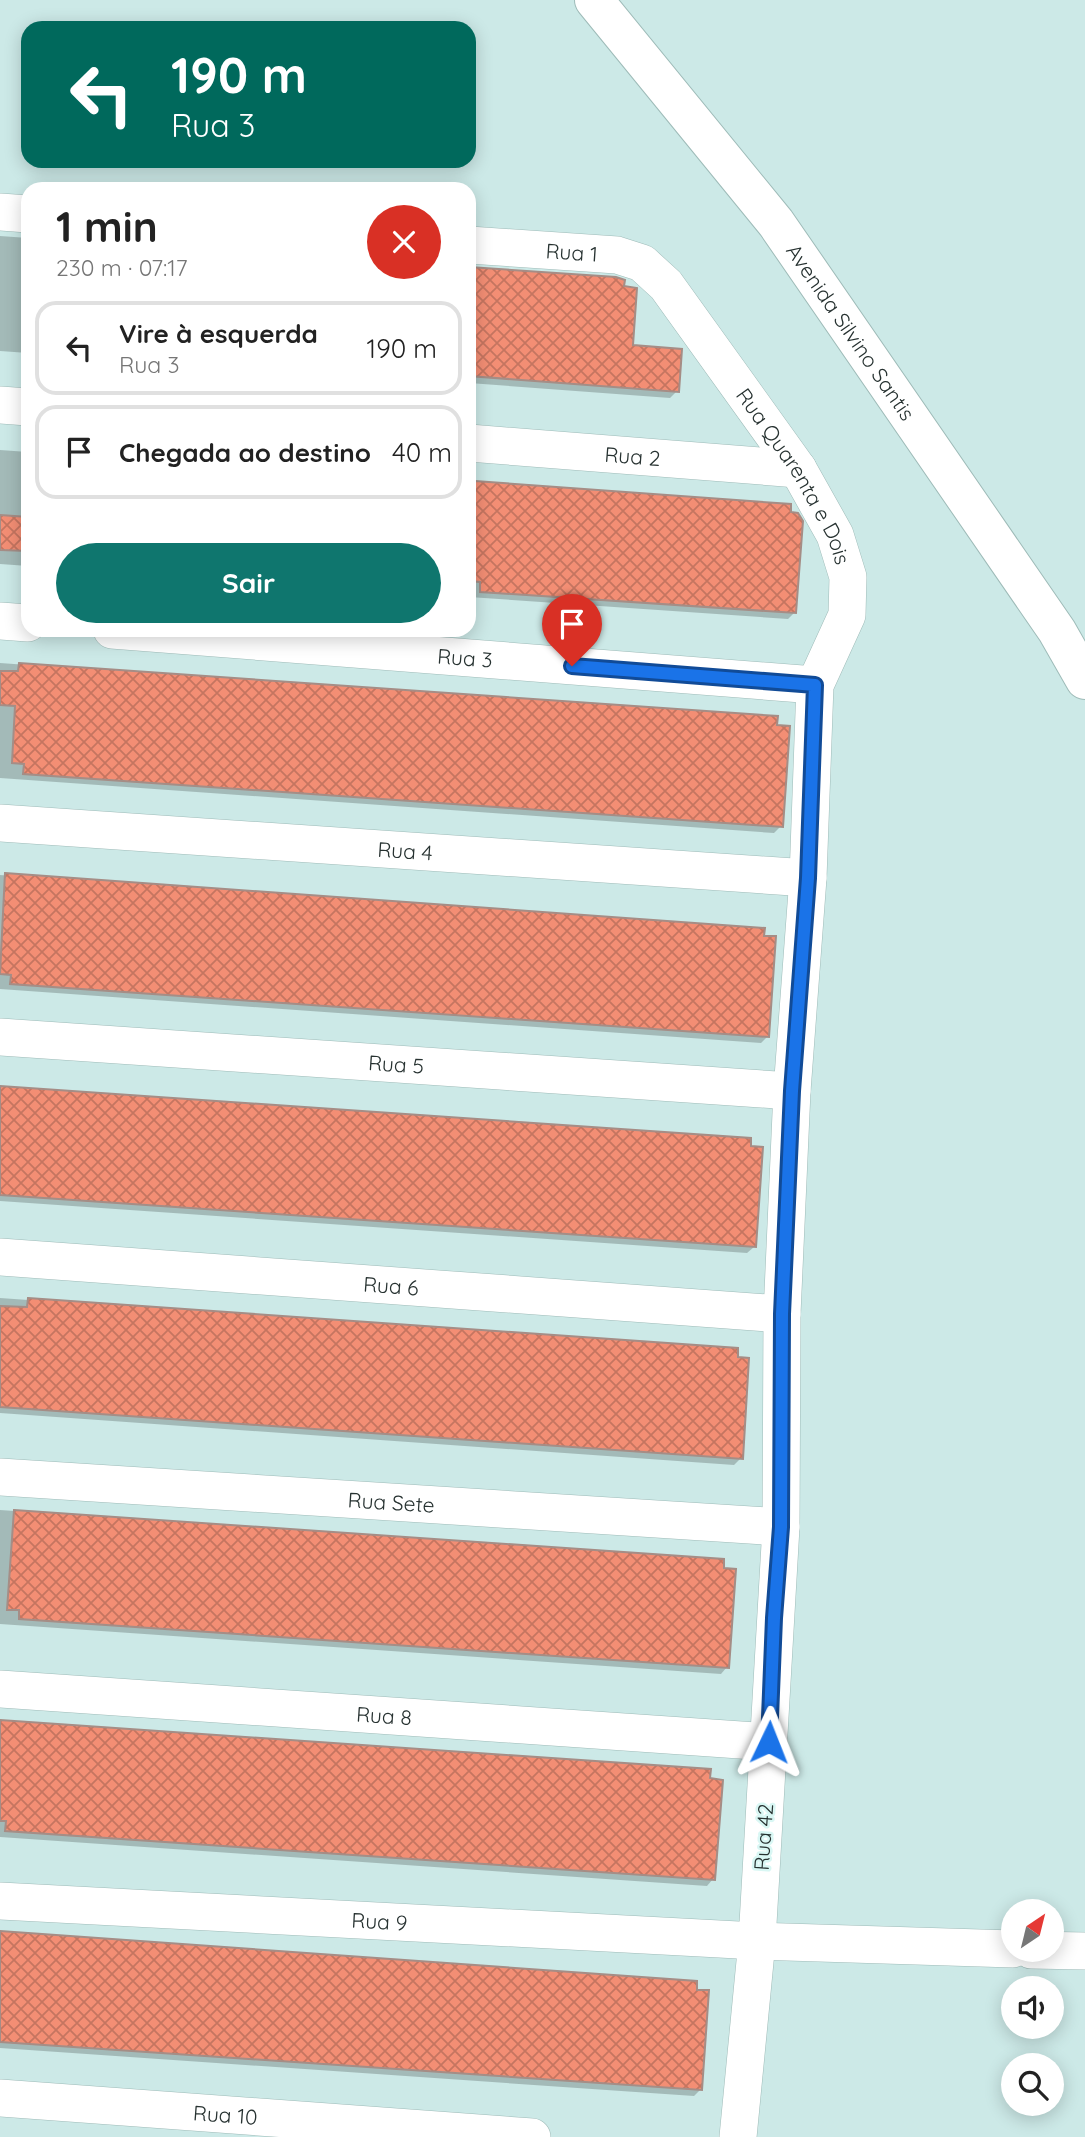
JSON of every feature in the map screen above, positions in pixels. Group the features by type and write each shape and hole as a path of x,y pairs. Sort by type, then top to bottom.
{"main road":[{"name":"Avenida Silvino Santis","path":"594,0 776,223 1057,631 1085,680"}],"street":[{"path":"0,212 21,214"},
{"name":"Rua 1","path":"476,245 617,255 642,263 666,285"},
{"name":"Rua Quarenta e Dois","path":"666,285 798,469 835,535 848,577 847,615 815,685"},
{"path":"0,405 21,406"},
{"name":"Rua 2","path":"476,444 798,469"},
{"path":"0,621 21,622"},
{"name":"Rua 3","path":"201,637 815,685"},
{"name":"Rua 42","path":"757,1941 781,1527 782,1314 792,1091 808,878 815,685"},
{"name":"Rua 4","path":"0,823 808,878"},
{"name":"Rua 5","path":"0,1037 792,1091"},
{"name":"Rua 6","path":"0,1257 782,1314"},
{"name":"Rua Sete","path":"0,1477 781,1527"},
{"name":"Rua 8","path":"0,1689 769,1742"},
{"name":"Rua 9","path":"0,1901 757,1941 1001,1949"},
{"path":"738,2137 757,1941"},
{"path":"1064,1951 1085,1951"},
{"name":"Rua 10","path":"0,2098 532,2137"}],"building":[{"path":"476,267 616,277 625,280 624,286 637,288 633,345 682,349 679,392 476,377"},
{"path":"476,481 791,504 791,512 798,513 803,521 796,613 480,592 480,582 476,582"},
{"path":"0,515 21,516 21,551 0,550"},
{"path":"19,663 778,716 777,725 790,726 783,827 23,774 24,764 12,763 15,706 0,705 0,671 18,671"},
{"path":"5,873 765,928 764,936 776,936 769,1037 10,984 11,975 0,974"},
{"path":"0,1086 751,1138 751,1146 763,1147 756,1247 0,1195"},
{"path":"28,1298 738,1348 738,1357 749,1358 743,1459 0,1407 0,1306 27,1307"},
{"path":"14,1510 724,1559 724,1568 736,1569 729,1668 19,1619 19,1610 7,1610"},
{"path":"0,1720 711,1769 710,1778 723,1780 715,1880 5,1831 6,1821 0,1821"},
{"path":"0,1931 697,1981 697,1990 709,1990 702,2090 0,2042"}],"route":[{"path":"572,666 815,685 808,878 792,1091 782,1314 781,1527 769,1742"}]}
